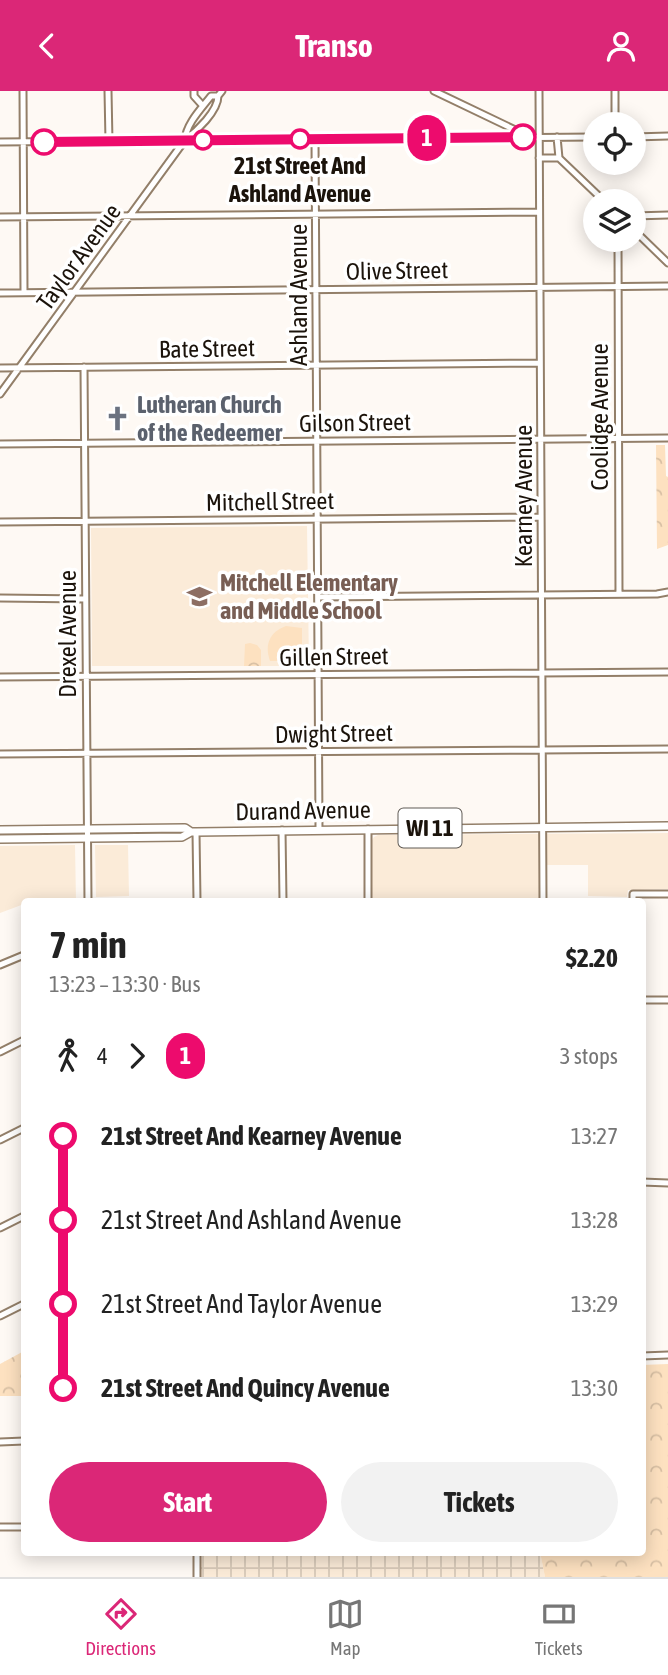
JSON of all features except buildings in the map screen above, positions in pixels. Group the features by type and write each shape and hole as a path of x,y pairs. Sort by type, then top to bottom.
{"main road":[{"name":"Durand Avenue","path":"0,830 184,837 194,832 319,829 668,826"},
{"name":"Durand Avenue","path":"0,839 87,833"}],"street":[{"path":"23,91 24,292"},
{"path":"108,91 109,141"},
{"path":"194,91 194,96 203,106"},
{"path":"434,91 531,137"},
{"name":"Kearney Avenue","path":"539,91 543,898"},
{"path":"615,91 615,112"},
{"name":"Taylor Avenue","path":"0,394 185,140 218,103 220,93 211,96 203,106 186,131 185,140"},
{"path":"646,137 668,136"},
{"path":"557,137 559,157 592,189"},
{"path":"0,142 583,137"},
{"name":"Ashland Avenue","path":"315,139 319,829"},
{"path":"539,159 559,157"},
{"path":"0,217 539,212"},
{"path":"646,216 668,215"},
{"path":"646,242 668,263"},
{"name":"Coolidge Avenue","path":"618,252 619,594"},
{"name":"Olive Street","path":"0,293 668,286"},
{"name":"Bate Street","path":"0,368 540,363"},
{"name":"Drexel Avenue","path":"84,367 88,898"},
{"name":"Gilson Street","path":"0,444 668,438"},
{"name":"Mitchell Street","path":"0,521 541,517"},
{"path":"318,597 668,592"},
{"path":"0,599 85,599"},
{"name":"Gillen Street","path":"0,677 668,672"},
{"name":"Dwight Street","path":"0,754 668,749"},
{"path":"368,898 369,829"},
{"path":"282,830 283,898"},
{"path":"194,832 197,898"},
{"path":"633,898 633,894 668,894"},
{"path":"0,965 21,956"},
{"path":"646,1000 668,1000"},
{"path":"0,1052 21,1042"},
{"path":"0,1140 21,1130"},
{"path":"646,1182 668,1183"},
{"path":"0,1228 21,1218"},
{"path":"0,1316 21,1306"},
{"path":"646,1356 668,1355"},
{"path":"0,1442 21,1441"},
{"path":"0,1527 21,1527"},
{"path":"197,1556 197,1577"}],"shaded area":[{"name":"Mitchell Elementary and Middle School","path":"307,526 309,666 92,666 91,528"},
{"path":"668,833 668,889 628,890 627,897 588,896 588,865 539,865 539,898 371,898 371,842 378,835"},
{"path":"75,845 76,898 21,898 21,905 0,913 0,846"},
{"path":"95,845 128,845 129,896 96,897"},
{"path":"200,1556 541,1556 545,1577 200,1577"}],"green space":[{"path":"656,445 665,445 668,477 668,545 657,549"},
{"path":"286,626 302,628 302,657 299,661 270,661 270,639"},
{"path":"250,643 261,650 261,666 244,666 245,644"},
{"path":"21,1353 21,1396 0,1396 0,1364"},
{"path":"668,1364 668,1577 545,1577 541,1556 646,1556 646,1365"}],"bus line":[{"name":"1","path":"44,142 523,137"}],"place":[{"name":"21st Street And Ashland Avenue","path":"300,139"},
{"name":"Lutheran Church of the Redeemer","path":"117,419"},
{"name":"Mitchell Elementary and Middle School","path":"200,597"}]}
